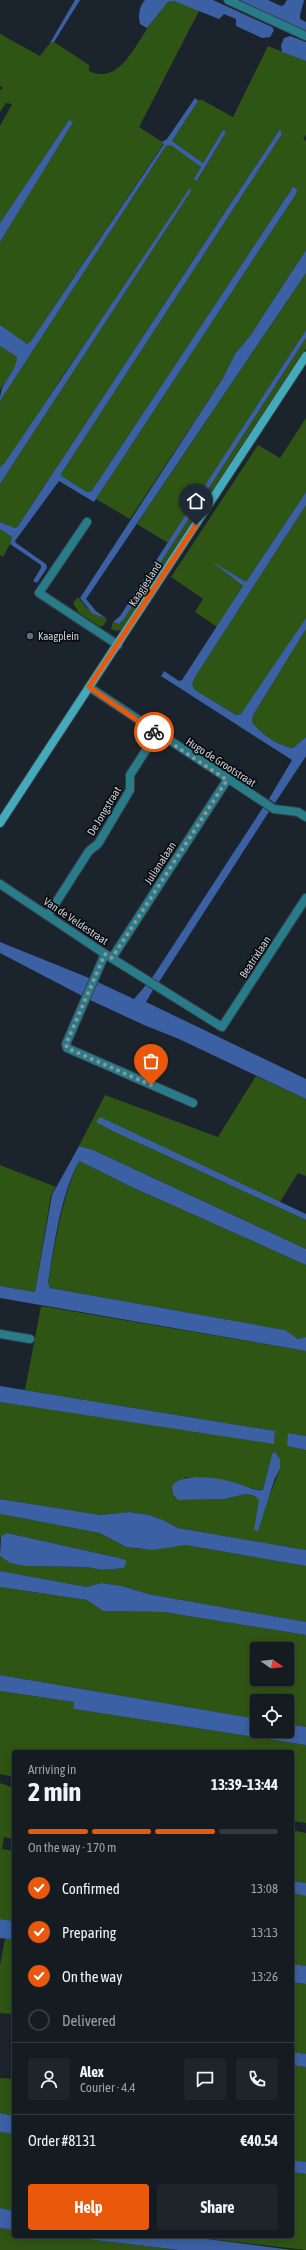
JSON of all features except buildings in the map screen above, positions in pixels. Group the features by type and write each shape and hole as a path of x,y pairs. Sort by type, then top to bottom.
{"street":[{"path":"228,0 306,36"},
{"name":"Kaagjesland","path":"0,823 306,356"},
{"path":"87,522 39,593 118,645"},
{"name":"Hugo de Grootstraat","path":"89,687 227,780 274,809 298,812 306,817"},
{"name":"De Jongstraat","path":"48,915 89,851 98,844 130,790 130,775 157,733"},
{"name":"Julianalaan","path":"193,1103 67,1048 66,1044 92,981 227,780"},
{"name":"Van de Veldestraat","path":"0,884 160,989 222,1027"},
{"name":"Beatrixlaan","path":"222,1027 306,898"},
{"path":"0,1334 30,1339"}],"green space":[{"path":"174,1 200,9 139,127 164,143 28,344 16,338 0,325 0,242 72,122 69,120 0,223 0,126 12,104 6,103 0,112 0,90 3,88 0,86 0,34 40,56 50,43 54,42 89,65 89,71 99,74 108,73 117,69 124,62 168,2"},
{"path":"268,46 306,61 306,135 303,139 306,141 306,250 250,336 235,354 223,378 130,519 96,499 296,194 293,187 91,492 87,492 63,477 61,474 282,134 280,129 18,526 15,528 0,522 0,484 191,191 66,371 4,465 0,467 0,401 166,146 171,144 201,167 195,179 198,180 226,132 223,130 203,163 172,141 198,101 197,100 202,100 233,117"},
{"path":"306,273 306,330 168,543 137,524"},
{"path":"306,338 306,349 123,629 116,631 111,629 113,622 119,624 124,619"},
{"path":"0,346 17,357 17,365 0,390"},
{"path":"306,418 306,492 246,582 215,564 243,586 217,627 195,612 203,599 171,577 258,445 280,458"},
{"path":"306,505 306,618 256,694 241,714 236,715 195,690 192,685 195,677"},
{"path":"0,529 12,537 3,557 0,555"},
{"path":"78,597 87,608 107,620 103,626 99,626 79,613 73,603"},
{"path":"306,629 306,737 293,748 287,747 270,739 252,722 253,715"},
{"path":"256,1076 306,1099 306,1176 298,1173 280,1202 100,1118 141,1144 306,1220 306,1249 93,1150 79,1146 105,1095 218,1137"},
{"path":"79,1161 134,1188 306,1265 306,1337 298,1339 285,1330 50,1288 48,1282 63,1205"},
{"path":"0,1165 56,1187 51,1195 35,1292 0,1286"},
{"path":"41,1306 306,1351 306,1436 289,1433 287,1446 306,1450 306,1550 178,1528 149,1515 130,1512 100,1515 0,1499 0,1402 274,1443 275,1431 25,1390","holes":["272,1454 279,1462 280,1469 267,1502 257,1511 260,1500 255,1496 246,1494 224,1499 178,1500 185,1477 235,1483 248,1488 263,1490"]},
{"path":"0,1514 100,1533 126,1547 139,1549 185,1545 306,1566 306,1622 148,1594 122,1586 101,1583 87,1587 0,1571 0,1556 10,1563 24,1566 87,1567 102,1570 124,1568 126,1560 7,1533 1,1536 0,1539"},
{"path":"0,1587 87,1600 103,1611 164,1612 306,1635 306,1727 294,1725 294,1694 250,1694 250,1718 0,1675"},
{"path":"0,1691 74,1702 74,1709 250,1736 250,1738 261,1738 306,1745 306,1823 294,1821 294,1750 12,1750 12,1777 0,1774"},
{"path":"0,1783 12,1787 12,1839 4,1837 2,1849 12,1851 12,1921 0,1919"},
{"path":"294,1830 306,1833 306,1883 294,1881"},
{"path":"294,1893 306,1896 306,1966 294,1964"},
{"path":"5,1939 12,1940 12,2014 0,2013 0,1965"},
{"path":"294,1982 306,1984 306,2054 294,2052"},
{"path":"294,2065 306,2067 306,2162 294,2160"},
{"path":"0,2078 12,2079 12,2116 0,2113"},
{"path":"0,2132 12,2134 12,2211 0,2208"},
{"path":"294,2172 306,2174 306,2250 201,2238 294,2238"},
{"path":"0,2228 12,2230 12,2238 78,2238 179,2250 0,2250"}],"water":[{"path":"75,0 80,0 54,42 50,43"},
{"path":"145,0 213,0 272,27 274,30 270,37 262,38 236,26 236,19 224,14 219,19 174,1 168,2 147,28 140,24 139,18 140,8"},
{"path":"239,0 268,0 281,6 284,5 287,0 304,0 300,19 306,22 306,32"},
{"path":"290,36 306,42 306,61 282,52 281,45 284,38"},
{"path":"195,98 198,101 172,141 203,163 223,130 226,132 197,181 194,179 201,167 171,145 166,146 0,401 3,388 14,369 17,357 0,346 0,325 27,344 31,341 164,144 162,142 167,139"},
{"path":"69,120 73,122 0,242 0,223"},
{"path":"280,129 282,134 61,474 63,477 87,492 91,492 293,187 297,189 296,194 94,502 59,481 15,541 46,564 47,568 37,583 33,581 41,568 41,565 10,544 12,537 0,529 0,522 15,528 18,526"},
{"path":"190,188 191,191 0,484 0,467 4,464"},
{"path":"306,250 306,273 86,599 96,611 107,619 92,613 80,598 223,378 235,354 250,336"},
{"path":"306,330 306,338 124,619 119,624 113,622 120,616"},
{"path":"306,492 306,505 195,677 192,685 195,690 236,715 241,714 306,618 306,629 253,715 252,722 270,739 282,745 293,748 306,737 306,756 275,803 269,799 292,760 161,676 164,671 179,681 182,680 243,586 211,561 246,582"},
{"path":"264,806 270,810 159,982 152,978"},
{"path":"0,942 89,978 134,999 146,985 153,990 146,1002 306,1079 306,1099 179,1039 144,1025 90,1000 0,953"},
{"path":"100,1117 306,1214 306,1220 113,1131 96,1122"},
{"path":"79,1146 93,1150 306,1249 306,1265 134,1188 79,1161 72,1175 59,1220 48,1282 50,1288 285,1330 298,1339 306,1337 306,1351 0,1298 0,1286 35,1292 52,1195"},
{"path":"0,1386 275,1431 274,1444 0,1402"},
{"path":"288,1433 306,1436 306,1450 287,1446"},
{"path":"275,1452 280,1459 280,1469 275,1478 258,1531 254,1530 259,1500 255,1496 246,1494 224,1499 178,1500 173,1494 172,1486 177,1482 184,1479 202,1477 221,1479 253,1489 263,1490 272,1454"},
{"path":"0,1499 100,1515 130,1512 149,1515 178,1528 306,1550 306,1566 185,1545 153,1550 126,1547 100,1533 0,1514"},
{"path":"7,1533 119,1558 126,1560 126,1564 124,1568 102,1570 87,1567 24,1566 10,1563 0,1556 1,1536"},
{"path":"0,1571 87,1587 101,1583 122,1586 148,1594 306,1622 306,1635 164,1612 103,1611 87,1600 0,1587"},
{"path":"0,1675 250,1718 250,1736 74,1709 74,1702 0,1691"},
{"path":"294,1725 306,1727 306,1745 261,1738 294,1738"},
{"path":"294,1881 306,1883 306,1896 294,1893"},
{"path":"0,1919 12,1921 12,1940 0,1938"},
{"path":"294,1964 306,1966 306,1984 294,1982"},
{"path":"294,2052 306,2054 306,2067 294,2065"},
{"path":"0,2113 12,2116 12,2134 0,2132"},
{"path":"294,2160 306,2162 306,2174 294,2172"},
{"path":"0,2208 12,2211 12,2230 0,2228"},
{"path":"78,2238 199,2238 292,2250 179,2250"}],"way so far":[{"path":"151,1085 67,1048 66,1044 84,999 105,954 112,958 227,780 154,732"}],"place":[{"name":"Kaagplein","path":"30,636"}],"route":[{"path":"154,732 89,687 146,603 196,525"}]}
